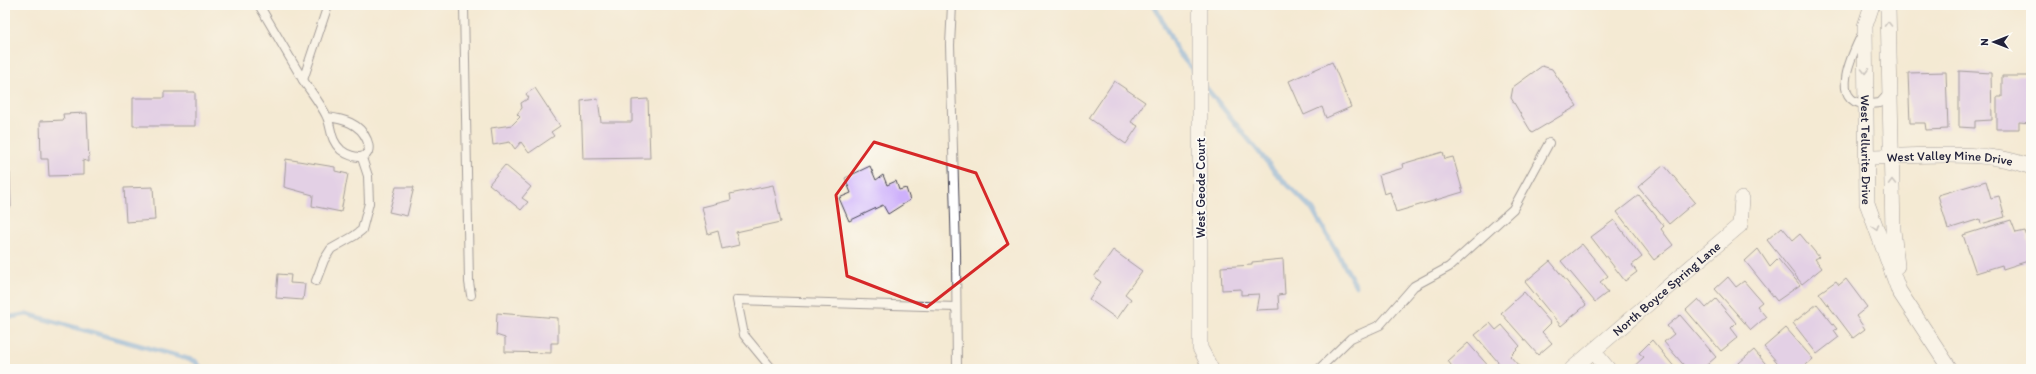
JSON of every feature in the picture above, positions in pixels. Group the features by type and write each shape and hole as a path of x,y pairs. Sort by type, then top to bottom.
{"street":[{"name":"West Geode Court","path":"1200,5 1200,348 1211,369"},
{"name":"West Tellurite Drive","path":"1872,5 1865,28 1867,203 1899,291 1950,369"},
{"name":"West Tellurite Drive","path":"1886,5 1888,8 1892,230 1899,291"},
{"name":"West Valley Mine Drive","path":"1867,157 1984,156 2022,163 2031,167"},
{"name":"North Boyce Spring Lane","path":"1572,369 1594,352 1740,226 1742,199"},
{"path":"1594,352 1608,369"}],"lane":[{"path":"258,5 327,117 332,137 342,150 356,158 362,158 367,154 369,146 366,137 358,127 345,119 327,117"},
{"path":"303,80 328,5"},
{"path":"464,5 468,282 471,295"},
{"path":"952,5 950,45 956,369"},
{"path":"1865,28 1848,63 1845,87 1852,99 1866,104 1880,103 1890,92"},
{"path":"1319,369 1351,338 1380,325 1414,286 1449,267 1513,209 1549,143"},
{"path":"316,281 324,260 331,250 362,230 369,203 368,176 362,158"},
{"path":"772,369 744,335 737,300 956,307"}],"highlighted area":[{"path":"874,142 976,173 1008,244 927,307 847,276 836,195"}],"building":[{"path":"1332,62 1351,107 1326,118 1322,107 1304,115 1289,81"},
{"path":"1542,66 1552,69 1577,106 1532,133 1511,98 1513,87"},
{"path":"1959,71 1991,73 1992,120 1975,121 1975,128 1959,127"},
{"path":"1946,72 1948,129 1926,130 1925,123 1910,123 1908,73"},
{"path":"2002,76 2031,76 2031,123 2019,122 2019,129 1997,129 1997,97 2002,97"},
{"path":"1114,81 1145,102 1131,122 1138,126 1126,144 1089,118"},
{"path":"535,88 560,126 551,132 554,136 529,153 521,142 515,149 510,142 493,145 491,128 512,125 520,117 517,114 522,108 521,103 529,98 526,94"},
{"path":"164,92 195,92 195,126 133,126 133,98 164,98"},
{"path":"598,99 601,122 632,122 632,100 648,99 650,158 583,159 581,101"},
{"path":"87,113 89,162 83,160 83,175 49,176 48,159 41,159 40,121 64,120 63,114"},
{"path":"1443,152 1445,159 1453,157 1463,192 1396,212 1390,192 1384,194 1379,175 1403,168 1402,164"},
{"path":"286,159 335,167 335,171 348,174 341,212 312,206 313,195 284,187"},
{"path":"505,165 531,187 522,198 528,202 521,210 489,184"},
{"path":"1664,165 1695,202 1669,224 1638,187"},
{"path":"870,166 876,180 883,175 887,185 896,181 899,190 906,188 910,200 888,214 883,205 849,221 839,198 851,193 845,178"},
{"path":"5,173 10,173 11,207 5,208"},
{"path":"1986,181 1991,198 1999,196 2005,217 1981,224 1980,219 1948,229 1938,195"},
{"path":"773,185 781,222 736,232 739,245 722,249 718,231 708,234 702,207 731,200 730,194"},
{"path":"153,187 155,220 126,222 124,188"},
{"path":"396,187 414,187 407,216 389,212"},
{"path":"1639,195 1664,226 1661,229 1673,245 1654,260 1617,212"},
{"path":"1614,220 1642,257 1632,265 1637,272 1625,281 1591,237"},
{"path":"2011,220 2016,233 2025,231 2031,250 2031,260 2003,269 2002,265 1976,273 1963,235"},
{"path":"1782,227 1793,240 1800,234 1819,257 1815,259 1822,268 1802,284 1767,240"},
{"path":"1582,244 1608,276 1600,282 1608,292 1595,302 1561,261"},
{"path":"1758,249 1770,267 1778,259 1800,285 1777,301 1745,261"},
{"path":"1113,250 1142,271 1125,294 1131,299 1117,319 1089,299 1101,282 1094,277"},
{"path":"1283,259 1285,294 1278,295 1279,309 1256,310 1259,294 1241,295 1241,289 1222,290 1221,267 1252,265 1252,262"},
{"path":"1550,261 1586,305 1561,326 1525,282"},
{"path":"278,274 291,275 290,283 305,284 303,300 276,298"},
{"path":"1728,277 1736,287 1744,281 1762,302 1757,306 1766,317 1751,330 1715,289"},
{"path":"1846,279 1867,307 1856,316 1865,329 1853,338 1819,293 1836,281 1839,285"},
{"path":"1524,292 1551,323 1542,332 1552,343 1538,355 1501,313"},
{"path":"1698,299 1706,308 1716,299 1736,323 1731,328 1738,337 1721,351 1686,310"},
{"path":"1817,304 1837,329 1834,330 1839,337 1817,354 1793,323"},
{"path":"497,313 558,318 558,343 551,343 551,353 505,352 505,338 496,335"},
{"path":"1680,315 1716,357 1702,369 1687,369 1664,342 1674,334 1667,326"},
{"path":"1490,323 1496,330 1502,325 1520,346 1510,356 1519,366 1516,369 1504,369 1475,335"},
{"path":"1786,328 1813,359 1801,369 1783,369 1764,347"},
{"path":"1652,340 1676,369 1631,369 1644,357 1639,353"},
{"path":"1468,343 1491,369 1454,369 1448,361"},
{"path":"1754,350 1770,369 1732,369"}],"waterway":[{"path":"1154,5 1178,52 1197,75"},
{"path":"1204,85 1276,173 1313,210 1356,286"},
{"path":"5,318 27,314 195,361 202,369"}]}
